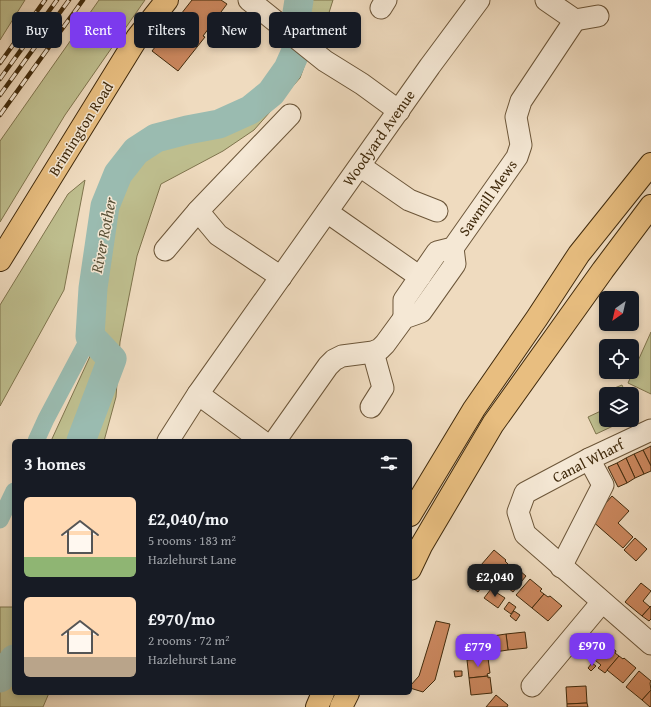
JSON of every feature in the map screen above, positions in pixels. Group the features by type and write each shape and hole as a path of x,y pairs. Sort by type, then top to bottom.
{"main road":[{"name":"Brimington Road","path":"0,260 137,38 167,0"},
{"path":"412,512 474,409 579,254 651,164"},
{"path":"412,565 421,546 493,424 602,270 651,206"},
{"path":"317,707 322,695"},
{"path":"341,707 347,695"}],"street":[{"name":"Woodyard Avenue","path":"169,439 195,399 281,277 479,0"},
{"path":"546,0 575,20 598,16"},
{"path":"256,5 325,61 362,84 399,111"},
{"name":"Sawmill Mews","path":"453,248 455,264 421,312 404,318 404,300 437,252 453,248 517,157 521,145 516,117 521,101 575,20"},
{"path":"165,250 198,211 290,115"},
{"path":"360,166 409,200 437,211"},
{"path":"198,211 218,235 281,277"},
{"path":"327,212 420,277"},
{"path":"276,439 321,375 334,360 350,354 373,352 380,349 404,318"},
{"path":"371,406 383,388 373,352"},
{"path":"195,399 259,439"},
{"name":"Canal Wharf","path":"561,567 525,534 518,512 525,493 589,459 651,430"},
{"path":"589,459 603,485 561,567 602,602 648,635"},
{"path":"532,686 602,602"}],"green space":[{"path":"0,0 25,0 18,12 12,12 12,21 0,40"},
{"path":"99,0 145,0 137,12 134,12 134,16 126,27 126,12 91,12"},
{"path":"306,0 333,0 329,12 306,12"},
{"path":"70,41 70,48 112,48 65,115 0,222 0,141"},
{"path":"300,59 306,61 300,78 254,130 223,151 161,184 137,256 120,342 116,397 105,439 52,439 92,352 106,249 124,181 157,148 216,134 266,109"},
{"path":"85,180 64,290 0,406 0,305 68,194"},
{"path":"651,332 651,394 628,383 630,379 639,379 639,359"},
{"path":"599,412 599,427 611,427 596,434 588,417"},
{"path":"0,607 12,607 12,695 48,695 43,707 0,707"}],"building":[{"path":"192,0 221,0 227,4 221,12 207,12 207,31 203,36 205,37 199,45 199,12 183,12"},
{"path":"154,48 196,48 178,71 152,51"},
{"path":"651,446 651,466 643,450"},
{"path":"643,450 651,466 651,471 644,474 634,454"},
{"path":"634,454 644,474 635,478 626,458"},
{"path":"626,458 635,478 627,483 617,463"},
{"path":"617,463 627,483 618,487 608,467"},
{"path":"612,496 629,511 618,523 633,537 623,548 591,520"},
{"path":"635,538 647,549 636,561 624,550"},
{"path":"494,550 506,560 505,561 509,565 497,579 481,565"},
{"path":"509,565 513,568 514,566 526,576 513,592 497,579"},
{"path":"474,579 483,585 478,592 469,585"},
{"path":"530,579 542,589 540,591 544,594 532,608 516,595"},
{"path":"641,583 651,591 643,601 650,607 642,616 625,602"},
{"path":"491,589 505,598 498,608 484,598"},
{"path":"544,594 548,597 550,596 562,606 548,621 532,608"},
{"path":"509,602 516,607 511,614 504,609"},
{"path":"651,606 651,619 649,621 642,616"},
{"path":"514,611 520,615 516,621 510,616"},
{"path":"436,621 450,624 435,680 423,692 412,689 412,684 419,676"},
{"path":"525,632 527,648 508,650 506,634"},
{"path":"506,634 508,650 488,653 486,637"},
{"path":"604,641 616,651 615,653 619,656 605,673 598,668 601,665 591,657"},
{"path":"619,656 623,659 624,658 636,668 623,683 607,670"},
{"path":"488,658 490,673 487,674 488,676 469,678 467,660"},
{"path":"592,663 596,666 591,671 588,668"},
{"path":"454,671 462,671 462,676 455,677"},
{"path":"639,671 651,681 651,690 642,700 626,687"},
{"path":"488,676 488,678 490,677 492,693 471,695 469,678"},
{"path":"586,686 587,703 567,704 566,687"},
{"path":"651,690 651,707 650,707 642,700"},
{"path":"496,695 508,705 507,707 486,707"},
{"path":"587,703 588,707 567,707 567,704"}],"waterway":[{"name":"River Rother","path":"82,439 112,359 90,336 93,288 105,206 118,174 136,151 156,138 219,124 250,110 271,93 288,69 296,51 296,19 299,0"},
{"path":"37,439 90,336"},
{"path":"0,520 12,495"},
{"name":"River Rother","path":"0,678 12,662"}],"railway":[{"path":"0,63 45,0"},
{"path":"0,79 57,0"},
{"path":"0,95 69,0"},
{"path":"0,115 83,0"}]}
